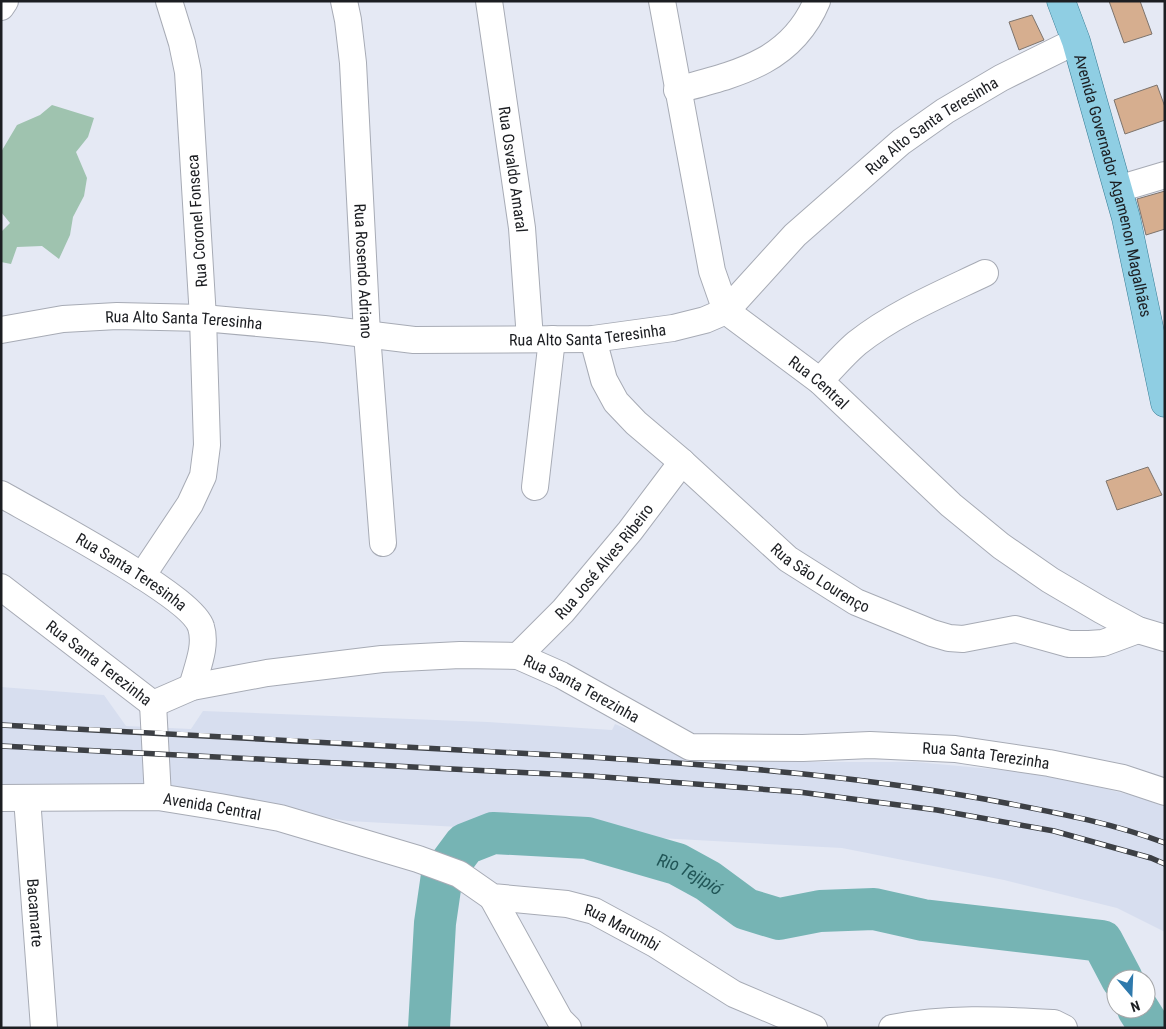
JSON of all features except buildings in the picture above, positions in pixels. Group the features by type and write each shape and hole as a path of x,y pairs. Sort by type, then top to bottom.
{"main road":[{"name":"Avenida Governador Agamenon Magalhães","path":"1061,1 1076,40 1126,218 1165,403"}],"street":[{"path":"1,7 5,1"},
{"name":"Rua Coronel Fonseca","path":"142,576 190,504 203,476 207,445 203,318 188,72 182,43 169,1"},
{"name":"Rua Rosendo Adriano","path":"344,1 353,63 367,334 383,543"},
{"name":"Rua Osvaldo Amaral","path":"489,1 522,228 541,339 535,487"},
{"path":"662,1 712,271 726,311"},
{"path":"678,90 721,78 753,66 777,54 795,38 811,16 817,1"},
{"name":"Rua Alto Santa Teresinha","path":"1,330 63,319 108,316 203,318 414,340 593,339 672,328 705,320 726,311 796,236 901,142 945,111 985,87 1076,40"},
{"path":"1118,189 1165,175"},
{"path":"820,381 856,344 882,324 926,300 984,273"},
{"name":"Rua Central","path":"726,311 820,381 951,505 1001,546 1050,580 1138,630 1165,638"},
{"name":"Rua São Lourenço","path":"593,339 604,380 616,402 636,423 682,462 788,559 856,602 923,630 949,638 962,639 1015,629 1070,644 1089,644 1103,643 1138,630"},
{"name":"Rua José Alves Ribeiro","path":"518,656 563,611 618,546 682,462"},
{"name":"Rua Santa Teresinha","path":"1,494 142,576 180,602 192,613 201,626 203,641 192,687"},
{"name":"Rua Santa Terezinha","path":"1,586 152,704 192,687 267,673 382,659 460,655 518,656 561,675 690,747 803,748 870,744 955,749 1049,762 1123,778 1165,792"},
{"path":"152,704 158,798"},
{"name":"Avenida Central","path":"14,798 158,798 220,807 280,818 418,859"},
{"name":"Bacamarte","path":"14,798 44,1028"},
{"name":"Rua Marumbi","path":"418,859 459,874 492,896 566,904 594,911 655,944 734,994 814,1028"},
{"path":"492,896 558,1025"},
{"path":"892,1028 941,1020 1054,1023 1064,1028"}],"shaded area":[{"path":"1,687 104,695 126,726 191,729 203,711 488,722 612,730 615,724 692,756 726,762 916,762 1045,774 1139,797 1165,807 1165,932 1117,908 1004,880 842,848 348,821 179,792 1,790"}],"green space":[{"path":"52,105 94,118 88,137 76,152 87,178 84,196 73,217 70,235 59,259 42,246 17,247 11,264 1,262 1,232 10,223 1,212 1,152 17,125 40,115"}],"waterway":[{"name":"Rio Tejipió","path":"429,1028 435,923 442,875 465,844 493,833 587,838 677,864 708,881 746,909 779,919 820,911 874,909 923,920 1102,941 1117,969"},
{"path":"1144,1019 1150,1028"}],"railway":[{"path":"1,725 590,757 696,764 801,774 906,787 1011,804 1108,825 1165,843"},
{"path":"1,746 591,776 799,792 937,810 1054,831 1151,858 1165,864"}]}
